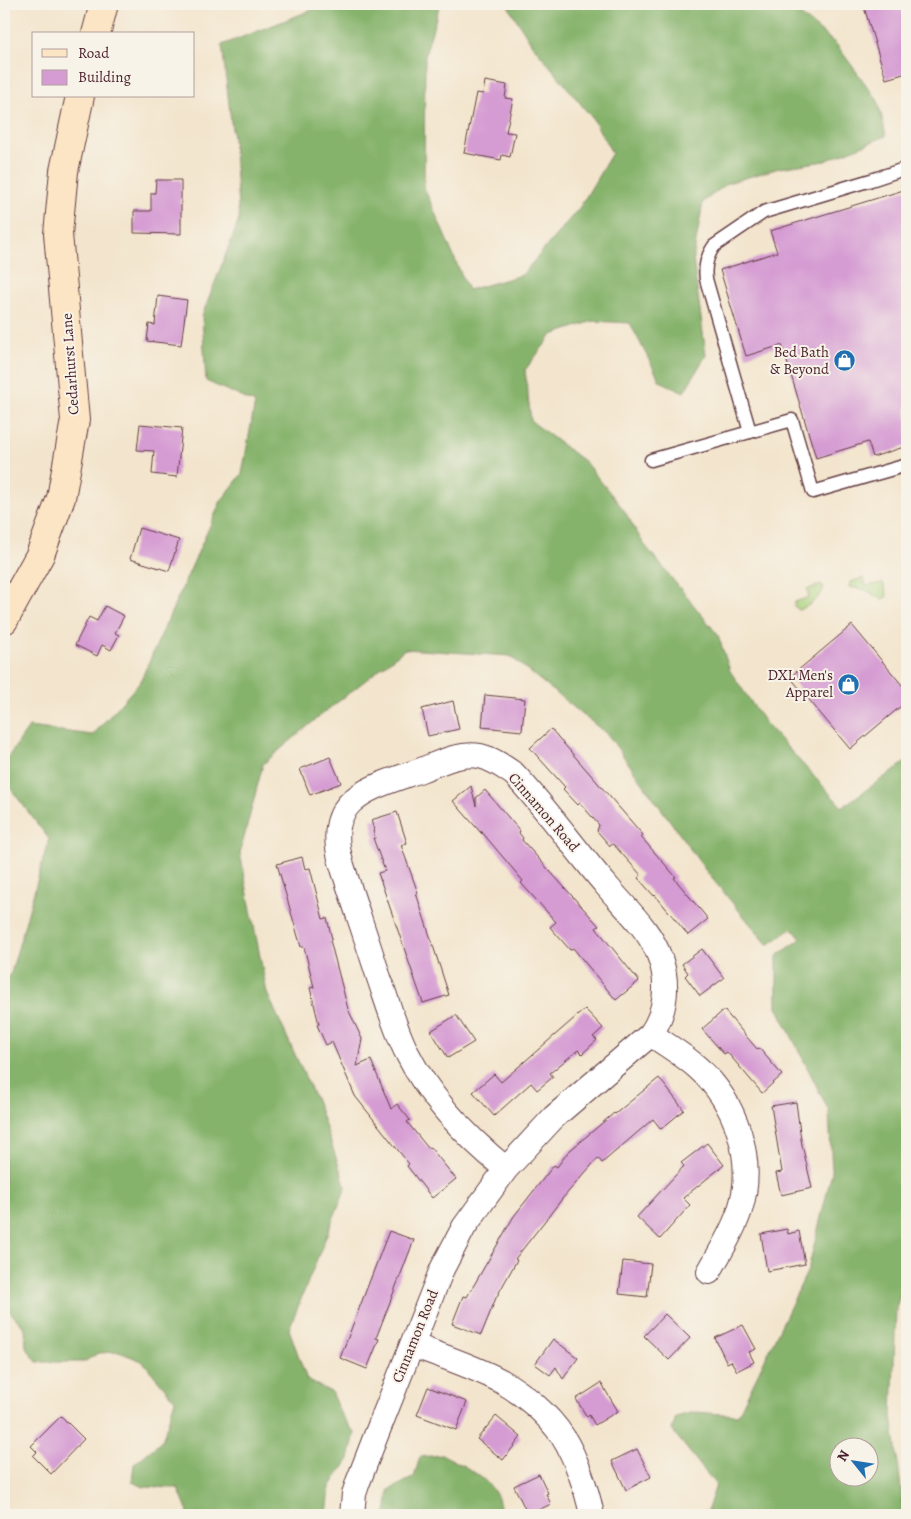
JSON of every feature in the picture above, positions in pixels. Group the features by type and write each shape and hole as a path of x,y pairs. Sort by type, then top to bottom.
{"street":[{"path":"97,32 104,4"},
{"name":"Cedarhurst Lane","path":"4,620 40,554 61,498 75,420 58,234 64,171 80,98"},
{"name":"Cinnamon Road","path":"352,1515 354,1494 358,1482 442,1269 459,1235 506,1169 554,1117 651,1034 660,1020 664,998 664,970 656,948 640,924 514,774 497,763 480,756 463,756 379,785 355,799 340,819 336,834 337,846 398,1032 407,1053 426,1084 461,1127 488,1155 506,1169"},
{"path":"651,1034 697,1067 708,1078 723,1098 733,1117 743,1146 744,1186 740,1209 732,1231 709,1272"},
{"path":"412,1344 479,1370 503,1382 524,1396 545,1415 563,1437 578,1468 590,1502 592,1515"}],"lane":[{"path":"750,432 706,278 705,266 709,253 714,246 764,212 907,168"},
{"path":"651,460 792,420 813,492 907,465"}],"green space":[{"path":"327,4 440,4 425,55 424,187 468,290 522,275 580,207 612,153 593,119 531,43 507,4 787,4 836,44 878,101 886,136 825,161 779,168 728,183 703,202 693,259 706,355 684,392 660,381 630,323 593,321 552,335 525,370 531,421 585,462 624,510 643,543 718,635 730,671 766,724 842,807 907,761 907,1272 896,1308 892,1415 903,1515 708,1515 708,1509 716,1485 672,1430 676,1417 694,1412 738,1415 808,1270 832,1172 829,1111 777,1007 777,956 801,939 792,928 768,945 709,875 608,735 510,656 405,649 263,764 240,853 267,993 318,1105 346,1187 289,1329 307,1380 331,1392 341,1415 355,1433 349,1459 330,1487 327,1515 189,1515 178,1488 144,1487 132,1482 134,1464 162,1441 175,1400 142,1361 119,1352 98,1353 84,1362 37,1362 26,1347 25,1328 9,1311 4,1301 4,981 11,973 49,839 4,780 4,763 29,727 93,735 140,682 221,501 242,474 255,403 206,381 202,316 239,220 233,138 222,45"},
{"path":"864,578 866,586 883,583 887,594 886,598 881,599 866,590 849,587 850,582"},
{"path":"822,585 824,587 821,594 811,604 799,610 794,606 795,602 809,597 807,589"},
{"path":"443,1455 472,1471 490,1486 500,1504 500,1515 386,1515 389,1490 414,1477 420,1457"}],"building":[{"path":"863,4 907,4 907,73 886,79"},
{"path":"485,81 507,85 505,98 513,99 506,132 515,133 510,157 502,155 501,160 464,153 476,93 483,94"},
{"path":"156,180 181,180 181,234 134,233 134,211 151,211 151,193 155,193"},
{"path":"907,189 907,446 873,457 868,442 816,458 782,345 746,356 720,270 777,252 770,231"},
{"path":"158,296 187,300 181,345 147,341 149,324 155,325"},
{"path":"140,424 182,428 177,477 152,474 154,451 137,450"},
{"path":"139,528 179,540 169,571 130,559"},
{"path":"105,606 124,616 115,633 119,635 111,650 102,645 97,656 75,645 89,617 97,621"},
{"name":"DXL Men's Apparel","path":"852,625 907,691 907,701 850,749 790,677"},
{"path":"485,695 525,699 522,731 482,727"},
{"path":"453,701 459,729 428,736 422,709"},
{"path":"551,729 643,835 641,837 676,877 674,878 708,919 688,935 655,895 638,878 641,875 613,844 610,846 597,831 599,825 580,803 578,805 563,789 565,787 530,748"},
{"path":"330,757 341,783 310,795 300,769"},
{"path":"471,786 476,806 476,798 485,790 520,831 522,840 599,926 596,928 639,981 616,1000 573,948 570,950 550,927 556,922 521,883 523,881 481,831 482,834 453,801"},
{"path":"397,812 407,843 401,845 418,893 416,893 449,995 423,1003 378,873 385,871 373,838 375,838 371,820"},
{"path":"302,857 305,869 310,868 323,919 327,918 332,939 330,940 348,1009 362,1039 357,1066 371,1060 391,1109 397,1104 410,1120 407,1122 456,1179 432,1198 407,1166 409,1164 355,1096 332,1042 326,1045 317,1025 319,1024 310,988 314,987 304,947 301,947 277,864"},
{"path":"702,949 724,978 700,996 685,976 688,973 682,964"},
{"path":"585,1009 603,1028 593,1037 597,1040 582,1054 578,1050 550,1073 553,1077 537,1090 531,1083 494,1116 473,1092 494,1074 501,1082"},
{"path":"724,1010 782,1075 762,1093 727,1052 724,1054 702,1029"},
{"path":"456,1015 474,1042 448,1058 431,1031"},
{"path":"659,1078 684,1110 661,1129 653,1119 602,1163 598,1158 562,1199 515,1259 517,1260 496,1298 481,1335 452,1324 463,1296 467,1297 514,1216 554,1165 557,1167 568,1152"},
{"path":"796,1102 801,1140 812,1188 781,1195 776,1173 782,1172 771,1106"},
{"path":"707,1143 724,1165 683,1198 690,1205 660,1239 637,1217 684,1166 681,1163"},
{"path":"787,1229 788,1234 799,1231 805,1264 767,1271 761,1234"},
{"path":"389,1231 414,1240 376,1338 379,1339 367,1369 340,1358"},
{"path":"623,1261 651,1264 647,1297 619,1294"},
{"path":"665,1314 690,1338 669,1360 644,1336"},
{"path":"743,1325 756,1349 749,1352 754,1362 737,1371 731,1361 727,1363 715,1338"},
{"path":"553,1339 578,1358 563,1379 556,1367 550,1375 535,1364"},
{"path":"601,1383 618,1411 595,1425 589,1415 587,1417 576,1399"},
{"path":"428,1387 467,1402 456,1430 417,1415"},
{"path":"61,1416 84,1439 51,1474 33,1456 37,1452 31,1446"},
{"path":"496,1416 521,1437 503,1460 477,1439"},
{"path":"637,1449 651,1477 626,1490 612,1461"},
{"path":"539,1474 551,1504 528,1515 514,1486"}],"place":[{"name":"Bed Bath & Beyond","path":"845,361"},
{"name":"DXL Men's Apparel","path":"849,684"}]}
